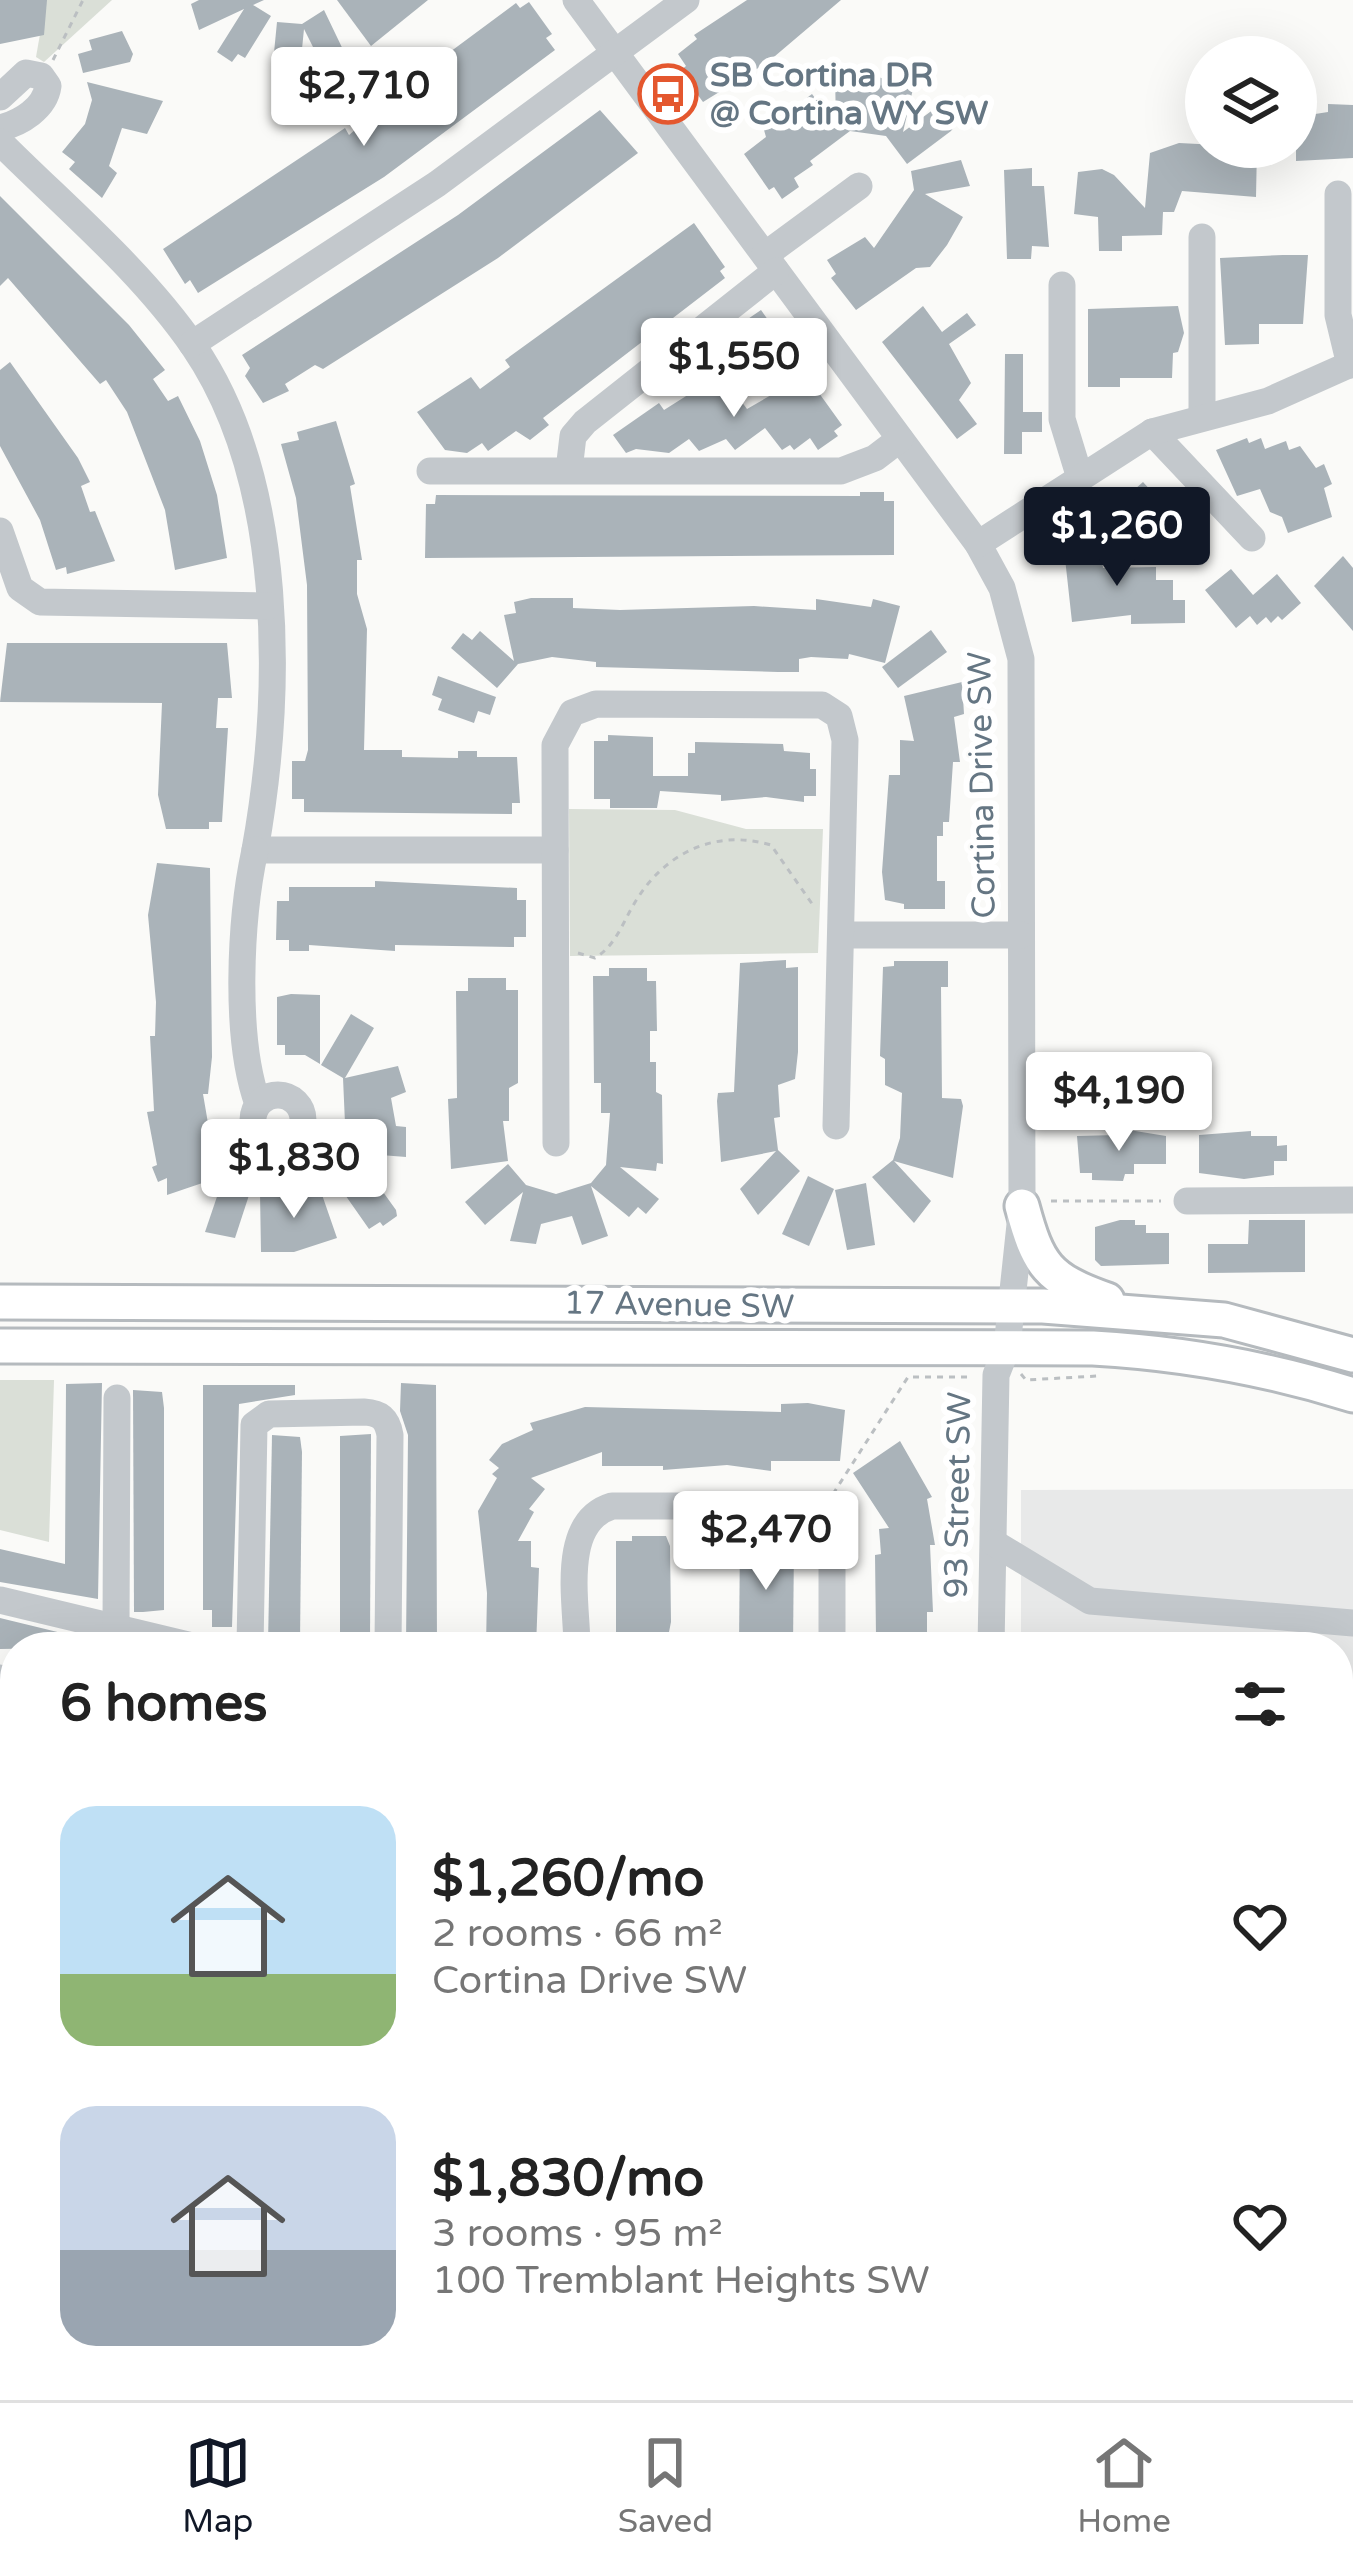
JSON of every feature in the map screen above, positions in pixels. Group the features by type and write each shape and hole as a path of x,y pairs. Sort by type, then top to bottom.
{"main road":[{"path":"1022,1206 1036,1257 1056,1277 1118,1303 1173,1314"},
{"name":"17 Avenue SW","path":"0,1302 1173,1314 1224,1320 1353,1355"},
{"name":"17 Avenue SW","path":"0,1346 1013,1359 1169,1352 1255,1366 1353,1395"}],"street":[{"name":"Cortina Drive SW","path":"576,0 978,544 1002,589 1021,659 1022,1206 1012,1309 1013,1359"},
{"path":"192,344 437,184 686,0"},
{"path":"0,97 26,73 41,76 48,92 17,124 0,128"},
{"path":"0,142 162,305 192,344 218,386 255,479 268,606 268,729 246,911 246,1071 258,1104"},
{"path":"568,470 568,449 585,422 859,186"},
{"path":"978,544 1152,432 1268,401 1352,364 1338,315 1338,194"},
{"path":"1202,237 1202,416"},
{"path":"1062,285 1062,418 1080,478"},
{"path":"1152,432 1252,538"},
{"path":"430,471 841,470 875,458 900,439"},
{"path":"0,531 20,589 40,602 268,606"},
{"path":"556,1143 555,745 564,722 583,706 828,707 845,728 836,1126"},
{"path":"255,850 555,850"},
{"path":"841,935 1022,935"},
{"path":"1187,1201 1353,1200"},
{"name":"93 Street SW","path":"992,1632 996,1375 1013,1359"},
{"path":"116,1627 117,1398"},
{"path":"250,1632 254,1425 268,1414 364,1412 377,1413 388,1422 390,1435 388,1632"},
{"path":"577,1632 579,1537 588,1519 603,1508 794,1506 819,1515 832,1542 832,1632"},
{"path":"994,1543 1090,1601 1353,1623"},
{"path":"0,1600 136,1632"}],"path":[{"path":"41,76 83,0"},
{"path":"556,951 595,958 605,952 652,876 671,861 721,838 771,845 809,903 841,935"},
{"path":"1022,1206 1187,1201"},
{"path":"1013,1359 1026,1380 1110,1376"},
{"path":"819,1515 908,1377 969,1377"}],"shaded area":[{"path":"46,0 112,0 44,62 36,57"},
{"path":"569,809 675,810 746,829 823,829 818,953 570,956"},
{"path":"0,1380 54,1380 49,1542 0,1530"},
{"path":"1353,1489 1353,1632 1021,1632 1021,1490"}],"building":[{"path":"0,0 47,0 44,35 0,44"},
{"path":"264,0 253,5 271,16 245,58 238,54 232,62 217,52 244,9 199,30 191,4"},
{"path":"337,0 428,0 371,46"},
{"path":"747,0 841,0 768,62 703,102 680,71 686,66 678,54 697,39 694,35"},
{"path":"529,2 552,34 546,38 555,50 384,177 198,293 190,280 185,284 163,249 345,128 349,135 516,3 520,8"},
{"path":"324,10 348,60 325,71 304,29 299,79 272,73 277,22 302,24"},
{"path":"122,31 133,54 130,62 83,73 78,54 92,50 89,40"},
{"path":"867,73 913,89 903,132 934,109 954,127 907,164 886,136 850,131 794,178 799,187 782,199 774,187 769,190 744,154 766,137 764,130 812,94 836,126 835,74"},
{"path":"87,82 163,101 147,134 122,128 109,166 117,173 102,198 69,169 75,162 62,152 85,124 92,100"},
{"path":"1328,104 1353,105 1353,158 1317,160 1317,114 1328,112"},
{"path":"600,110 638,153 498,258 323,369 315,365 285,384 289,391 263,403 245,376 250,368 242,355 458,215"},
{"path":"1185,143 1185,168 1257,168 1256,197 1182,191 1174,212 1163,212 1162,235 1122,236 1122,251 1099,251 1098,217 1074,214 1078,172 1102,169 1114,175 1145,208 1150,153"},
{"path":"961,160 970,186 925,194 963,217 947,245 930,267 916,268 856,310 831,278 836,274 827,260 865,237 874,248 914,190 911,171"},
{"path":"1032,168 1032,186 1044,186 1049,247 1032,246 1031,259 1007,259 1004,170"},
{"path":"0,196 129,325 165,370 153,379 168,401 178,396 200,441 217,495 227,558 175,570 165,510 127,412 106,380 100,384 8,278 0,286"},
{"path":"694,223 725,267 720,271 725,278 543,418 549,425 530,440 516,431 488,451 482,443 467,453 445,450 417,412 471,377 480,389 510,367 505,360"},
{"path":"1308,255 1303,324 1259,324 1259,344 1225,345 1220,258"},
{"path":"923,306 942,332 967,313 976,325 949,344 971,383 959,400 977,424 957,439 882,342"},
{"path":"1178,306 1184,333 1178,352 1173,353 1172,378 1120,378 1120,387 1088,387 1088,309"},
{"path":"761,310 779,335 725,374 712,356 725,345 720,338"},
{"path":"1005,354 1023,354 1023,412 1042,412 1042,432 1022,432 1022,454 1004,454"},
{"path":"10,362 78,458 90,482 81,486 90,512 95,511 115,561 67,574 66,567 56,570 40,520 0,446 0,370"},
{"path":"721,374 747,409 806,375 842,425 834,431 838,436 818,450 810,438 794,450 790,445 782,450 765,428 735,450 726,439 699,451 689,439 669,453 636,449 626,453 613,435 659,403 664,410"},
{"path":"336,421 355,484 350,486 362,560 357,560 357,594 367,629 364,750 402,750 402,757 458,758 458,751 477,751 477,757 517,757 520,803 512,803 512,814 304,812 304,799 292,799 292,761 305,761 308,750 307,585 296,498 281,444 299,440 297,432"},
{"path":"1247,438 1249,443 1261,438 1265,449 1286,441 1289,450 1300,446 1316,468 1324,464 1332,484 1324,488 1332,517 1288,533 1282,517 1270,512 1260,489 1237,496 1216,450"},
{"path":"1143,482 1165,506 1171,500 1189,519 1166,546 1125,498"},
{"path":"860,492 884,492 884,501 894,501 894,555 425,558 426,504 435,504 436,495 860,496"},
{"path":"1099,536 1103,568 1156,567 1156,580 1173,580 1173,600 1185,600 1185,623 1131,624 1131,615 1072,622 1063,540"},
{"path":"1343,556 1353,568 1353,631 1314,586"},
{"path":"1231,569 1253,595 1277,574 1301,603 1282,620 1278,616 1271,623 1266,617 1257,625 1250,616 1236,628 1205,590"},
{"path":"573,598 573,608 620,610 754,606 816,610 816,599 871,607 873,599 900,606 885,663 849,654 848,659 811,657 799,659 799,672 778,672 596,667 596,662 552,657 518,664 497,688 451,648 463,633 472,640 480,631 514,661 504,615 516,613 514,602"},
{"path":"931,630 947,652 898,688 882,667"},
{"path":"7,643 227,643 232,698 218,698 216,728 228,728 222,822 209,822 209,829 166,829 158,795 162,703 0,702"},
{"path":"438,676 496,697 490,715 478,711 474,723 438,710 442,699 432,695"},
{"path":"962,682 964,714 954,717 960,762 953,762 949,822 943,822 943,836 937,836 937,881 945,881 945,909 904,909 904,904 885,900 882,872 889,775 900,775 900,740 914,741 904,696"},
{"path":"608,735 653,737 653,776 688,776 688,753 695,753 695,742 783,744 784,751 810,753 810,769 816,769 816,796 804,796 804,802 766,797 721,801 721,795 660,791 657,808 610,808 610,799 594,799 594,741 608,741"},
{"path":"157,863 210,868 212,1057 208,1094 203,1094 209,1129 205,1130 223,1176 167,1195 167,1178 158,1182 152,1167 157,1165 147,1112 154,1111 150,1036 155,1036 156,1002 148,915"},
{"path":"375,881 517,888 517,900 526,900 526,937 514,937 514,947 395,945 395,951 309,945 309,951 289,951 289,940 276,940 277,901 289,901 289,887 375,887"},
{"path":"786,960 786,968 798,967 798,1052 795,1079 778,1085 780,1117 774,1118 778,1150 800,1171 758,1215 740,1189 776,1151 721,1162 717,1101 718,1093 734,1092 740,963"},
{"path":"894,961 948,961 948,987 941,987 942,1098 961,1099 963,1106 953,1178 894,1161 931,1201 914,1223 872,1177 893,1160 900,1138 902,1093 885,1085 885,1059 880,1056 883,967 894,966"},
{"path":"609,968 647,968 647,981 656,981 657,1031 650,1031 650,1062 656,1062 656,1092 662,1095 663,1164 657,1163 656,1171 620,1167 659,1199 646,1214 638,1207 629,1217 591,1186 608,1236 582,1245 572,1216 541,1224 536,1244 510,1241 523,1192 485,1225 465,1202 508,1164 526,1185 556,1194 591,1183 606,1165 610,1113 601,1113 601,1083 594,1083 593,976 609,976"},
{"path":"468,978 506,978 506,990 518,990 518,1083 509,1088 509,1121 503,1121 508,1161 451,1169 448,1099 457,1098 456,991 468,991"},
{"path":"320,995 320,1064 305,1055 285,1055 285,1045 277,1045 277,997"},
{"path":"351,1014 374,1028 345,1078 398,1066 406,1092 391,1098 396,1126 406,1127 406,1157 368,1154 378,1148 346,1146 343,1078 321,1065"},
{"path":"1117,1128 1166,1136 1166,1164 1134,1164 1134,1174 1125,1174 1123,1181 1092,1180 1092,1173 1080,1173 1077,1136 1117,1135"},
{"path":"1251,1131 1251,1136 1277,1136 1277,1146 1287,1145 1287,1161 1274,1161 1274,1175 1244,1179 1199,1173 1199,1135"},
{"path":"360,1160 396,1210 397,1216 383,1226 380,1222 369,1229 334,1179"},
{"path":"224,1176 252,1186 235,1238 205,1232"},
{"path":"808,1176 834,1189 809,1246 782,1234"},
{"path":"866,1183 875,1245 847,1250 835,1190"},
{"path":"319,1186 337,1238 294,1252 261,1252 260,1193 296,1193"},
{"path":"1120,1220 1146,1225 1146,1233 1169,1233 1169,1264 1101,1266 1095,1260 1095,1227"},
{"path":"1249,1220 1305,1220 1305,1272 1208,1273 1208,1244 1248,1244"},
{"path":"102,1383 98,1599 0,1582 0,1549 65,1564 66,1384"},
{"path":"401,1383 436,1385 437,1632 406,1632 408,1435 400,1411"},
{"path":"203,1385 295,1385 295,1395 239,1404 232,1627 212,1627 212,1610 203,1610"},
{"path":"133,1390 162,1392 164,1408 164,1610 143,1612 134,1612"},
{"path":"781,1404 845,1410 840,1461 771,1461 771,1471 727,1465 663,1470 663,1466 602,1466 602,1452 531,1478 545,1489 529,1509 534,1512 518,1541 531,1541 531,1567 539,1568 537,1632 486,1632 478,1511 497,1478 492,1474 499,1468 489,1460 502,1444 533,1430 530,1423 585,1407 781,1412"},
{"path":"371,1434 370,1632 340,1632 340,1436"},
{"path":"272,1435 300,1437 300,1632 268,1632"},
{"path":"900,1441 932,1497 927,1499 935,1545 930,1545 933,1612 927,1612 927,1632 876,1632 875,1555 881,1554 879,1529 889,1528 853,1473"},
{"path":"632,1536 666,1536 670,1546 669,1632 616,1632 616,1541 632,1541"},
{"path":"740,1536 794,1542 793,1632 739,1632"},
{"path":"0,1618 57,1632 0,1632"}],"place":[{"name":"SB Cortina DR @ Cortina WY SW","path":"668,94"}]}
